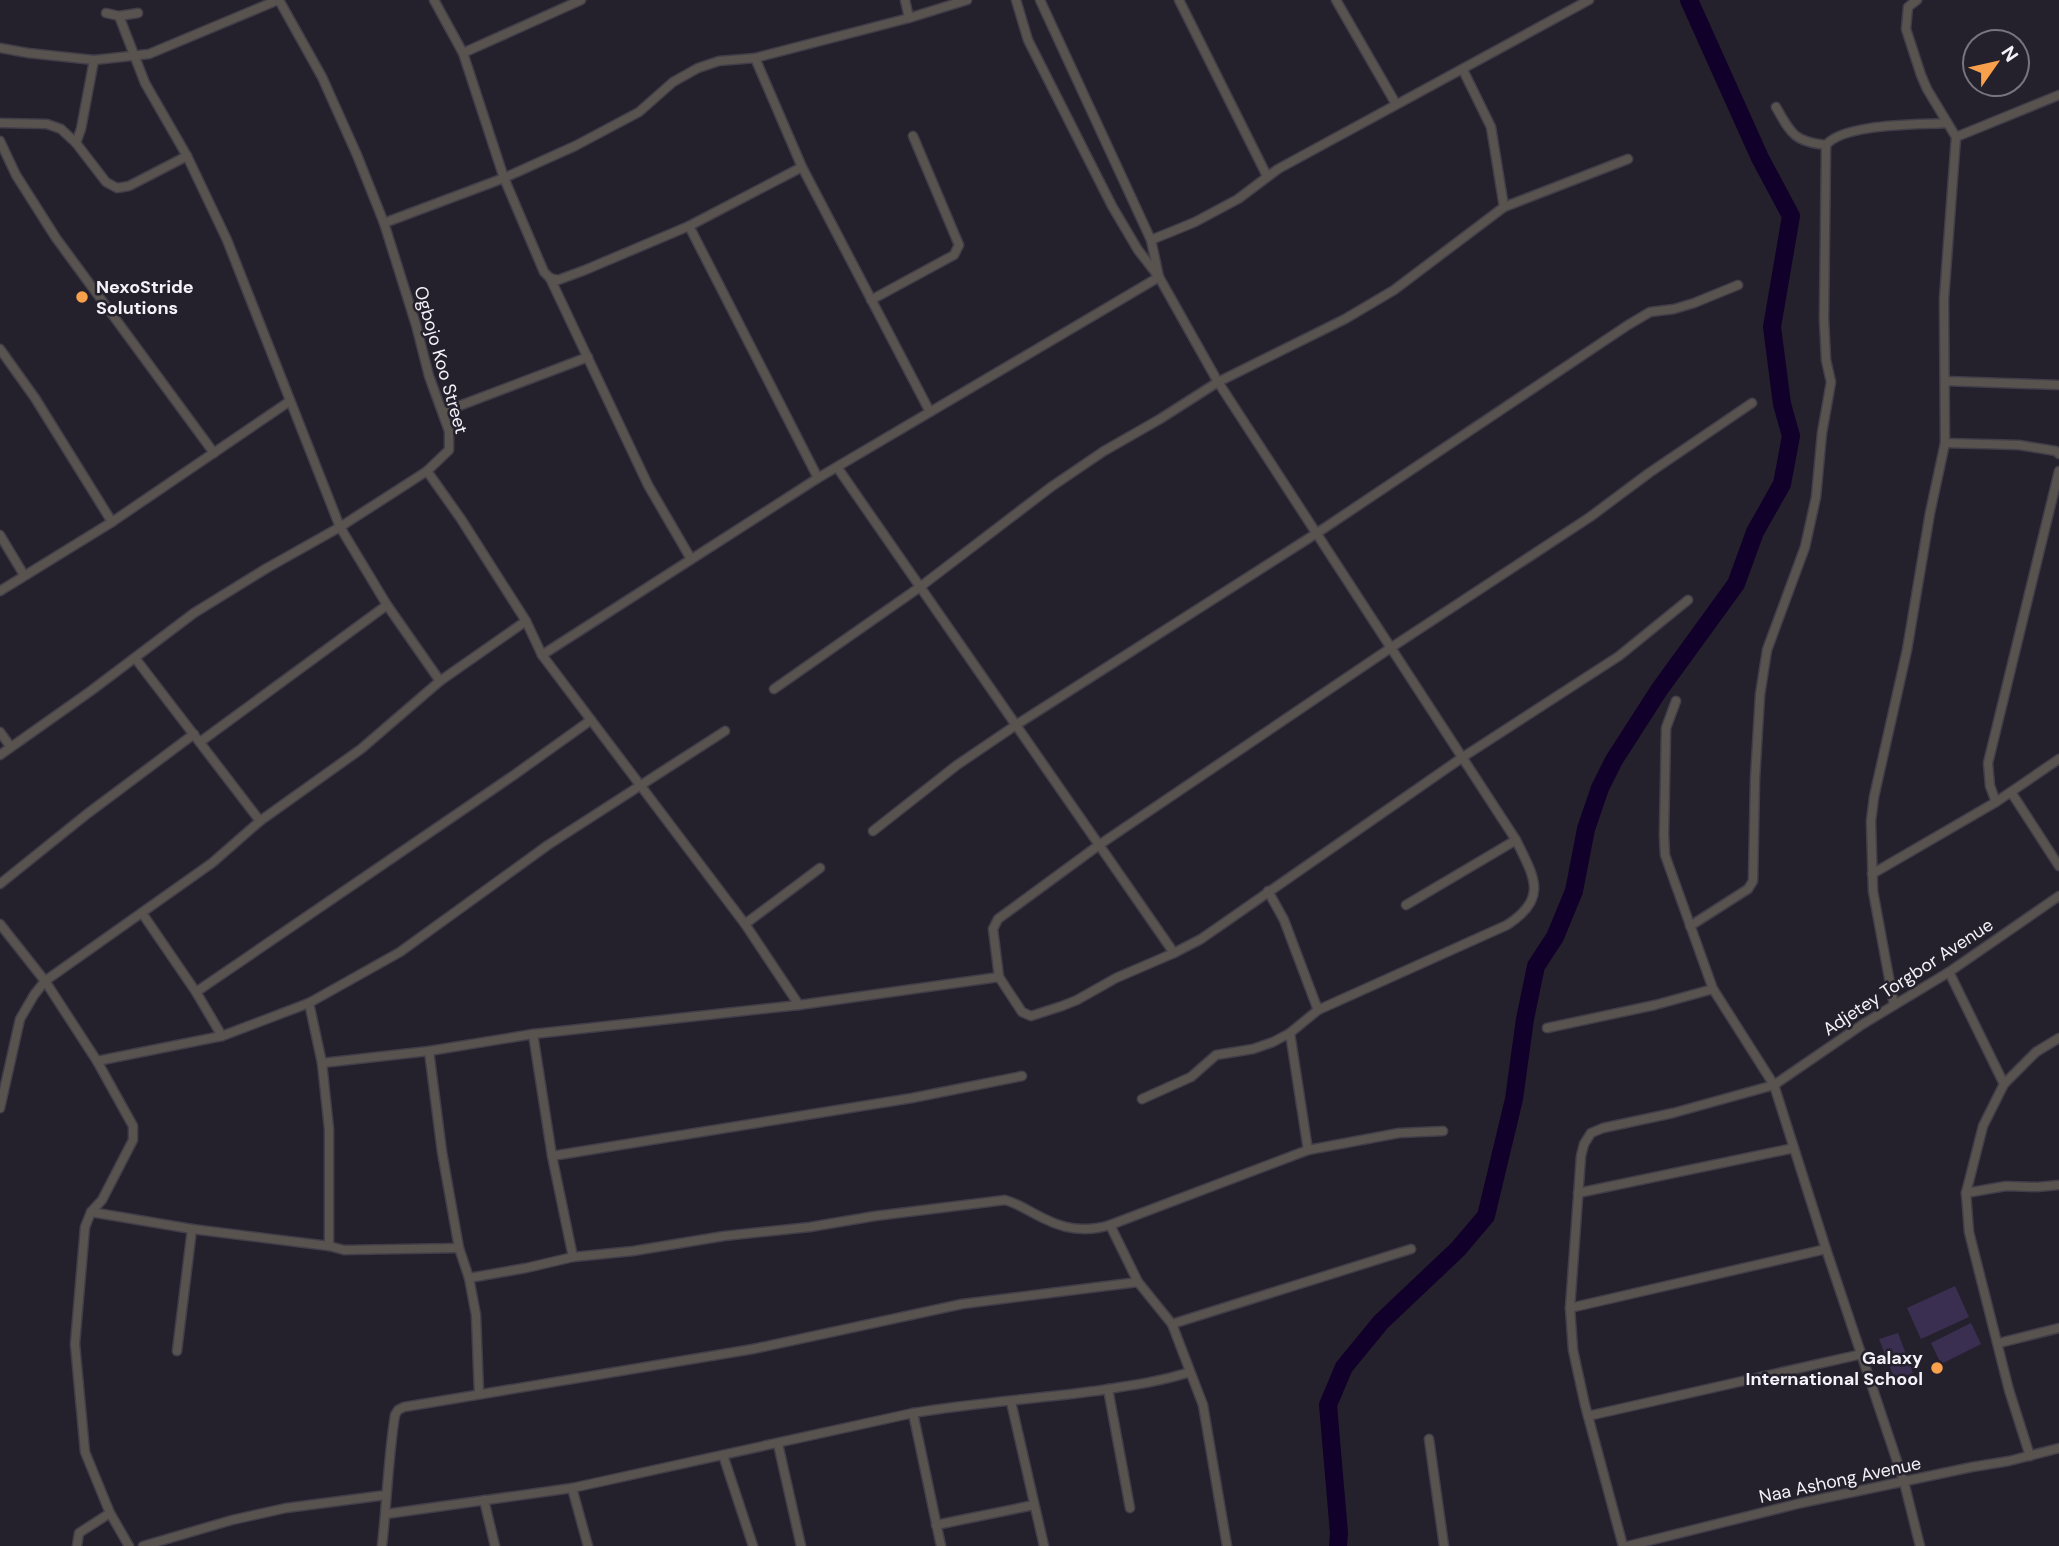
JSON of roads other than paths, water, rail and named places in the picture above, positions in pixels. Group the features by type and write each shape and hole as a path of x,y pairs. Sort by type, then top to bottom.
{"street":[{"path":"0,48 94,60 134,57 149,54 279,0"},
{"name":"Ogbojo Koo Street","path":"10,746 92,691 194,613 340,527 427,471 449,450 449,431 429,376 384,223 322,77 279,0"},
{"path":"434,0 463,53 504,178 544,272 550,278 649,485 691,559"},
{"path":"463,53 581,0"},
{"path":"905,0 909,18"},
{"path":"384,223 504,178 575,146 639,112 673,82 698,68 719,61 755,58 967,0"},
{"path":"1016,0 1028,40 1112,206 1138,250 1159,277 1217,382 1463,757 1516,840 1533,875 1531,903 1523,915 1507,925 1318,1010 1290,1033 1265,1045 1216,1055 1191,1077 1142,1098"},
{"path":"1040,0 1151,240 1159,277"},
{"path":"1179,0 1267,176"},
{"path":"1336,0 1396,104"},
{"path":"1151,240 1195,222 1238,199 1257,187 1267,176 1589,0"},
{"path":"1894,1005 1872,891 1871,821 1907,650 1930,513 1945,443 1944,299 1956,137 1921,75 1906,29 1908,6 1917,0"},
{"path":"106,13 118,16 138,13"},
{"path":"118,16 145,83 187,156 228,240 340,527 387,605 440,681"},
{"path":"755,58 802,167 930,412"},
{"path":"76,143 94,60"},
{"path":"1463,70 1491,127 1504,207"},
{"path":"1956,137 2059,95"},
{"path":"1776,107 1786,125 1803,142 1826,145"},
{"path":"0,123 47,124 61,129 76,143 106,182 117,188 138,182 187,156"},
{"path":"1690,926 1748,889 1753,881 1760,695 1767,650 1805,547 1816,497 1822,433 1831,382 1826,360 1824,319 1826,145 1837,135 1857,130 1947,123"},
{"path":"871,300 958,251 959,246 913,136"},
{"path":"0,141 16,175 56,238 215,453"},
{"path":"774,689 920,587 1104,451 1217,382 1345,319 1394,290 1504,207 1628,159"},
{"path":"550,278 558,279 585,270 689,226 802,167"},
{"path":"689,226 818,478"},
{"path":"542,655 818,478 1159,277"},
{"path":"873,831 957,765 1016,725 1317,533 1650,312 1694,303 1738,285"},
{"path":"0,349 112,522"},
{"path":"443,412 588,357"},
{"path":"1945,381 2059,384"},
{"path":"0,591 112,522 290,401"},
{"path":"1688,600 1619,656 1463,757 1217,929 1174,953 1116,978 1077,1000 1031,1016 1022,1012 999,977 993,929 995,922 1099,845 1590,517 1752,403"},
{"path":"1945,443 2019,445 2056,451 2059,454"},
{"path":"837,467 1174,953"},
{"path":"427,471 526,621 542,655 745,924 799,1004"},
{"path":"1996,802 1990,786 1988,763 2059,471"},
{"path":"0,535 24,575"},
{"path":"200,742 387,605"},
{"path":"0,1108 3,1079 20,1019 45,981 212,863 260,821 361,749 440,681 526,621"},
{"path":"135,658 260,821"},
{"path":"1676,701 1666,729 1665,855 1713,989 1774,1084 1904,1482 1920,1546"},
{"path":"196,992 591,720"},
{"path":"97,1061 222,1036 310,1003 400,952 548,845 724,731"},
{"path":"0,732 10,746 0,755"},
{"path":"0,884 87,814 194,734"},
{"path":"1872,874 1996,802 2059,759"},
{"path":"2011,792 2059,866"},
{"path":"1406,905 1516,840"},
{"path":"745,924 820,868"},
{"path":"1268,891 1284,920 1318,1010"},
{"name":"Adjetey Torgbor Avenue","path":"1578,1193 1581,1156 1591,1133 1774,1084 1949,972 2059,896"},
{"path":"142,913 196,992 222,1036"},
{"path":"0,924 45,981 97,1061 133,1126 133,1140 85,1227 75,1344 85,1452 110,1513 129,1546"},
{"path":"1949,972 2004,1084"},
{"path":"322,1063 429,1051 533,1034 799,1004 999,977"},
{"path":"1547,1028 1655,1005 1713,989"},
{"path":"310,1003 322,1063 329,1129 329,1246"},
{"path":"1290,1033 1308,1150"},
{"path":"533,1034 552,1156 573,1257"},
{"path":"2030,1456 2009,1390 1969,1232 1966,1193 1983,1126 2004,1084 2036,1052 2059,1038"},
{"path":"429,1051 441,1144 459,1248 469,1278 476,1315 479,1393"},
{"path":"552,1156 912,1098 1022,1076"},
{"path":"469,1278 573,1257 1005,1200 1018,1203 1045,1220 1079,1230 1096,1229 1308,1150 1399,1133 1443,1131"},
{"path":"1623,1546 1573,1350 1570,1308 1578,1193 1794,1148"},
{"path":"1966,1193 2006,1186 2059,1185"},
{"path":"91,1212 344,1250 459,1248"},
{"path":"1110,1225 1138,1282 1172,1324 1203,1405 1227,1546"},
{"path":"177,1352 192,1229"},
{"path":"1172,1324 1411,1249"},
{"path":"1570,1308 1826,1249"},
{"path":"382,1546 389,1454 395,1415 404,1407 753,1349 962,1304 1138,1282"},
{"path":"1999,1343 2059,1328"},
{"path":"1588,1416 1862,1354"},
{"path":"386,1514 572,1488 913,1413 1108,1389 1190,1372"},
{"path":"1108,1389 1130,1508"},
{"path":"1011,1402 1044,1546"},
{"path":"913,1413 940,1546"},
{"path":"1429,1439 1444,1546"},
{"path":"778,1444 801,1546"},
{"name":"Naa Ashong Avenue","path":"1629,1546 1801,1503 2059,1448"},
{"path":"723,1455 753,1546"},
{"path":"572,1488 588,1546"},
{"path":"143,1546 232,1520 286,1508 386,1495"},
{"path":"484,1500 495,1546"},
{"path":"936,1525 1034,1505"},
{"path":"77,1546 79,1533 110,1513"}],"waterway":[{"path":"1338,1546 1328,1405 1344,1367 1381,1322 1458,1249 1486,1216 1514,1099 1525,1019 1536,966 1555,937 1574,891 1586,829 1600,788 1614,760 1659,690 1736,584 1755,532 1782,484 1791,436 1782,404 1772,327 1791,216 1760,158 1689,0"}],"place":[{"name":"NexoStride Solutions","path":"82,297"},
{"name":"Galaxy International School","path":"1937,1368"}]}
